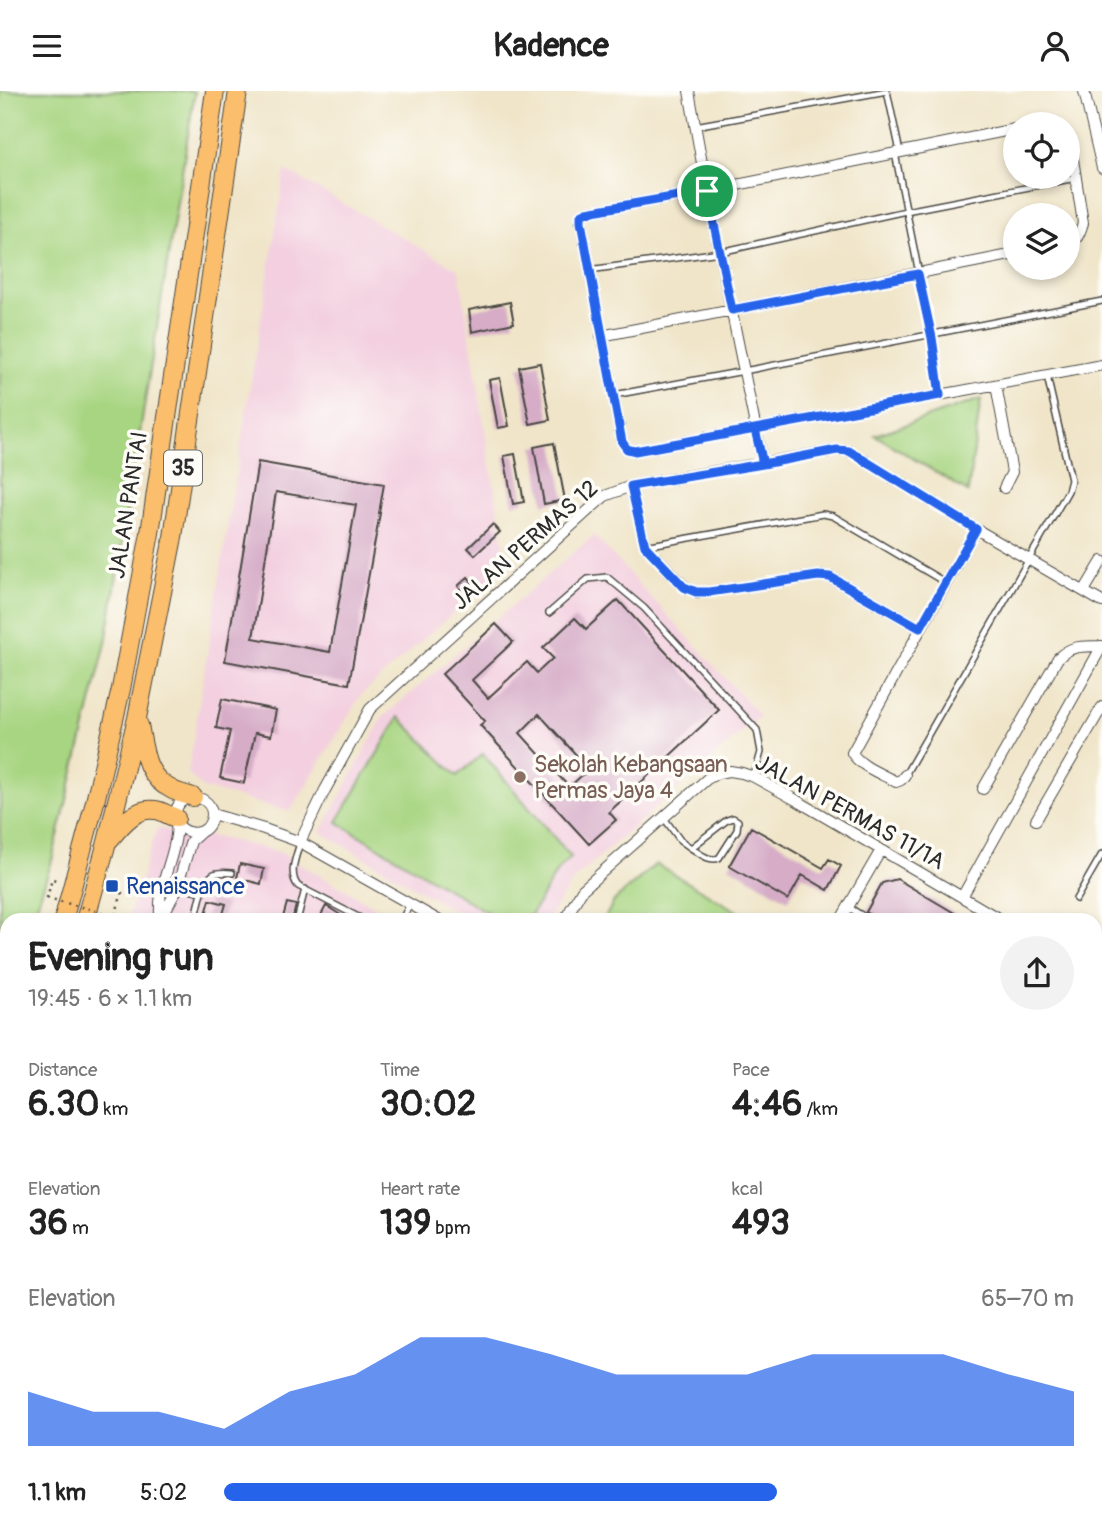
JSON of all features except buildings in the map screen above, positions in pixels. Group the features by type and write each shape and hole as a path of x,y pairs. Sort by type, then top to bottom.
{"highway":[{"name":"JALAN PANTAI","path":"65,913 118,702 150,533 215,91"},
{"name":"JALAN PANTAI","path":"87,913 137,718 173,537 238,91"},
{"path":"137,718 146,761 154,777 169,789 193,797"},
{"path":"107,842 125,821 141,811 155,810 177,821"}],"street":[{"path":"689,91 763,464"},
{"path":"1084,91 1102,168"},
{"path":"1003,131 581,215 622,442 627,449 635,451 1102,365"},
{"path":"1080,204 1083,223 1080,232"},
{"path":"601,336 1003,256"},
{"path":"996,386 1012,472 1004,488"},
{"name":"JALAN PERMAS 12","path":"300,842 370,709 605,496 631,486 837,450 849,451 1102,602"},
{"path":"631,486 645,546 684,587 696,592 709,592 818,576 830,577 920,628"},
{"path":"905,775 896,782 863,763 852,753 976,529"},
{"path":"1084,591 1102,561"},
{"path":"983,789 1058,658 1067,649 1102,646"},
{"path":"962,897 1102,646"},
{"path":"1036,820 1102,707"},
{"name":"JALAN PERMAS 11/1A","path":"569,913 582,890 707,779 730,771 754,777 989,913"},
{"path":"160,913 161,891 176,838 178,807 187,798 204,800 212,814 209,825 191,841 178,885 164,913"},
{"path":"212,814 300,842 426,913"},
{"path":"177,821 180,828 190,833 201,832"},
{"path":"845,913 881,851"}],"lane":[{"path":"695,126 887,91 940,395"},
{"path":"589,270 720,252 1019,189"},
{"path":"612,395 1102,301"},
{"path":"905,775 1069,491 1071,480 1046,376"},
{"path":"645,546 824,514 833,516 946,583"},
{"path":"549,613 588,579 607,577 644,608 757,730 761,752 754,777"},
{"path":"664,818 680,840 691,848 708,858 715,859 737,829 738,821 733,818 727,820 691,848"},
{"path":"300,842 292,874 293,882 351,913"},
{"path":"1076,899 1102,854"},
{"path":"196,913 209,876 219,871 232,873"},
{"path":"178,885 202,893"},
{"path":"299,913 305,889"},
{"path":"405,913 410,904"},
{"path":"848,907 857,913"}],"path":[{"path":"95,885 122,893 116,913"},
{"path":"47,898 104,913"}],"shaded area":[{"path":"285,170 459,270 507,565 361,695 290,812 203,788 188,773"},
{"name":"Sekolah Kebangsaan Permas Jaya 4","path":"594,535 760,716 574,879 552,913 458,913 321,832 383,717"},
{"path":"157,828 221,838 279,852 386,913 130,913"}],"green space":[{"path":"0,91 195,91 106,643 51,864 34,913 0,913"},
{"path":"981,399 968,492 875,435"},
{"path":"399,717 457,776 483,754 571,857 557,871 532,913 488,913 337,822"},
{"path":"656,864 740,913 608,913 614,901"}],"place":[{"name":"Sekolah Kebangsaan Permas Jaya 4","path":"520,777"},
{"name":"Renaissance","path":"112,886"}],"route":[{"path":"707,191 581,215 622,442 627,449 635,451 755,429 763,464 837,450 849,451 976,529 920,628 830,577 818,576 696,592 684,587 645,546 631,486 763,464 755,429 940,395 932,338 918,274 732,310 707,191"}]}
